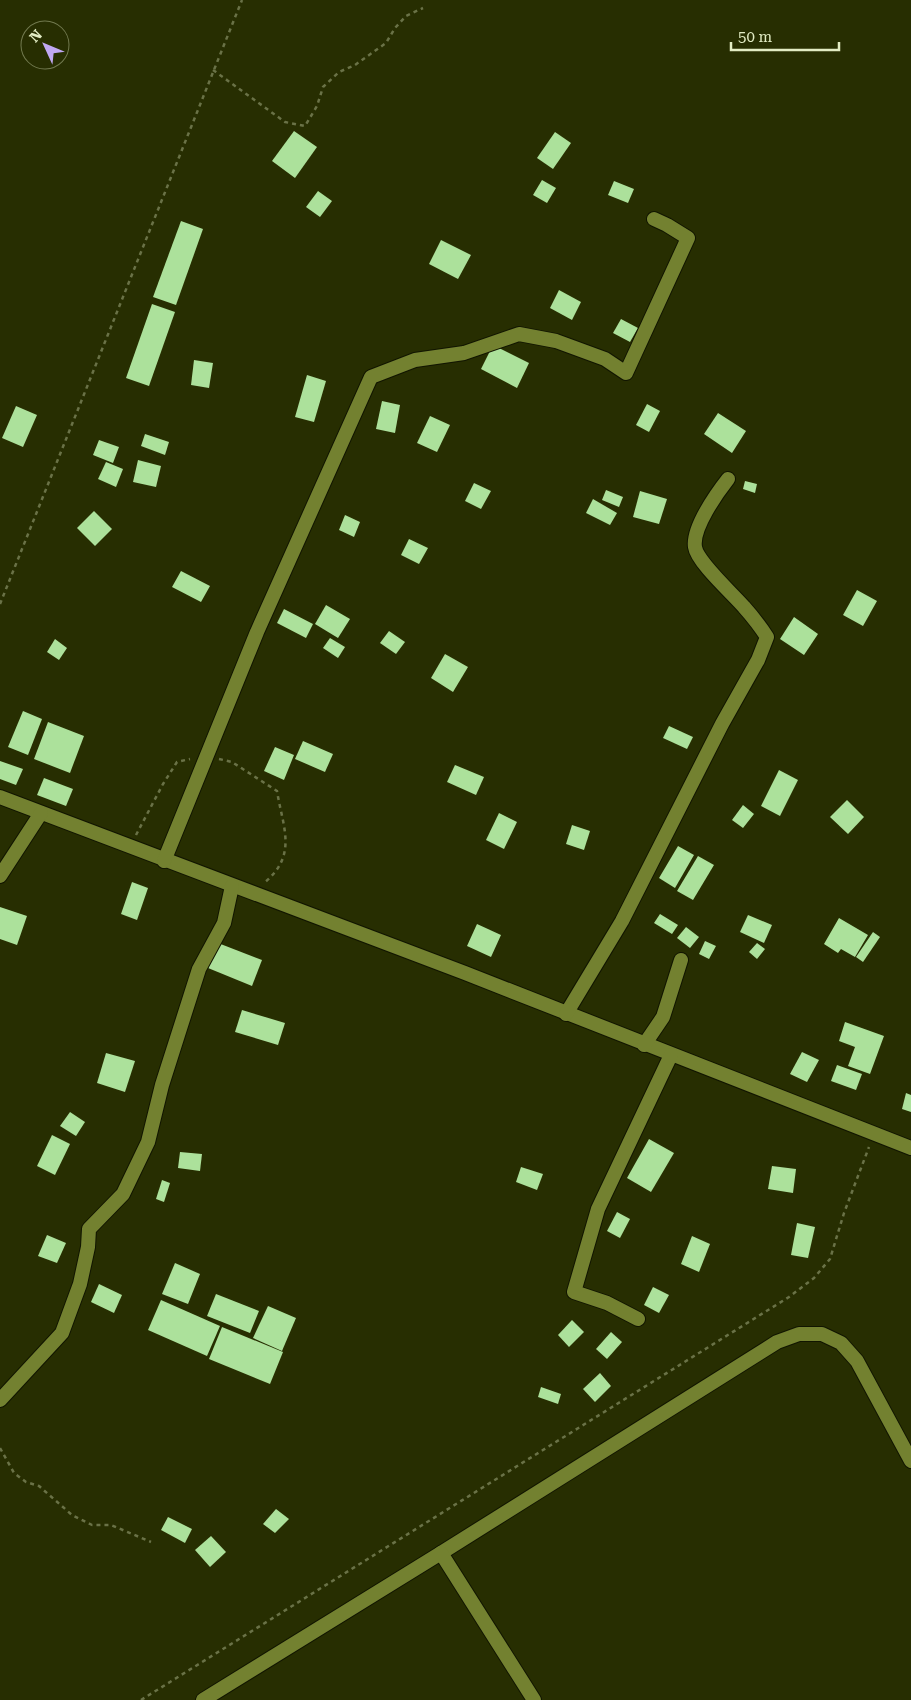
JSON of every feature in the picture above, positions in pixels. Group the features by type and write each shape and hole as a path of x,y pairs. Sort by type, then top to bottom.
{"street":[{"path":"164,861 257,632 371,377 415,360 464,353 519,334 556,341 605,359 626,373 688,238 667,224 654,219"},
{"path":"566,1014 622,922 722,724 758,660 767,637 744,607 716,579 694,548 697,533 704,517 715,496 728,478"},
{"path":"0,797 465,974 911,1148"},
{"path":"0,876 41,813"},
{"path":"0,1400 62,1334 80,1284 88,1247 89,1228 123,1194 148,1142 162,1085 198,969 224,924 232,886"},
{"path":"644,1044 663,1017 681,960"},
{"path":"638,1319 606,1302 574,1292 598,1209 671,1055"},
{"path":"203,1700 777,1342 799,1334 822,1334 841,1343 857,1361 911,1461"},
{"path":"441,1553 534,1700"}],"path":[{"path":"0,604 242,0"},
{"path":"213,70 285,122 305,126 317,106 322,87 339,72 355,65 386,43 395,28 406,16 423,8"},
{"path":"129,847 177,762 207,755 232,762 277,791 287,837 283,859 275,874 252,894"},
{"path":"141,1700 789,1297 814,1278 830,1259 856,1180 875,1134"},
{"path":"0,1448 14,1473 26,1482 39,1486 72,1515 92,1525 111,1525 151,1542"}],"building":[{"path":"294,131 317,147 295,178 272,161"},
{"path":"555,132 571,143 553,169 537,158"},
{"path":"542,180 556,188 547,203 533,195"},
{"path":"614,181 634,189 628,203 608,195"},
{"path":"318,191 332,201 320,217 306,207"},
{"path":"181,221 203,229 176,305 153,297"},
{"path":"441,240 471,255 458,279 429,264"},
{"path":"559,290 581,302 572,320 550,308"},
{"path":"152,304 175,312 149,386 126,378"},
{"path":"621,319 638,328 630,342 613,333"},
{"path":"493,345 529,363 517,388 481,369"},
{"path":"194,360 213,363 209,388 191,385"},
{"path":"307,375 326,381 314,422 295,417"},
{"path":"382,401 400,405 395,433 376,429"},
{"path":"647,404 660,411 649,432 636,425"},
{"path":"16,406 37,415 23,447 2,438"},
{"path":"718,413 746,431 732,453 704,434"},
{"path":"430,416 450,425 437,452 417,443"},
{"path":"145,434 169,442 165,455 141,446"},
{"path":"99,440 119,447 113,463 93,455"},
{"path":"138,460 161,466 156,487 133,482"},
{"path":"106,462 123,469 116,487 98,479"},
{"path":"745,481 757,484 755,493 743,489"},
{"path":"474,483 491,491 481,509 465,501"},
{"path":"606,490 623,497 619,507 602,500"},
{"path":"640,491 667,499 659,524 633,517"},
{"path":"593,499 617,513 610,525 586,513"},
{"path":"94,511 112,529 95,546 77,528"},
{"path":"345,515 360,522 354,537 339,530"},
{"path":"409,539 428,548 419,564 401,555"},
{"path":"181,571 210,586 201,602 172,587"},
{"path":"857,590 877,601 863,626 843,615"},
{"path":"326,605 350,619 338,638 315,624"},
{"path":"284,609 313,624 306,638 277,623"},
{"path":"794,617 818,634 804,655 780,639"},
{"path":"389,631 405,642 396,654 380,643"},
{"path":"330,638 345,647 338,658 323,648"},
{"path":"55,639 67,648 59,660 47,652"},
{"path":"445,654 468,667 453,692 431,678"},
{"path":"23,711 42,719 28,755 8,747"},
{"path":"48,722 84,736 70,773 34,759"},
{"path":"669,726 693,737 687,749 663,738"},
{"path":"303,741 333,754 325,772 295,759"},
{"path":"275,747 294,755 284,780 264,771"},
{"path":"0,761 23,769 16,785 0,779"},
{"path":"455,765 484,777 476,795 447,782"},
{"path":"779,770 798,780 780,816 761,806"},
{"path":"44,778 73,789 66,806 37,795"},
{"path":"847,800 864,817 848,834 830,817"},
{"path":"743,805 754,814 743,828 732,820"},
{"path":"499,813 517,822 504,849 486,840"},
{"path":"572,825 590,831 584,850 566,844"},
{"path":"678,846 694,855 675,888 659,878"},
{"path":"698,856 714,865 693,900 677,891"},
{"path":"132,882 148,888 137,920 121,914"},
{"path":"0,907 27,916 17,945 0,939"},
{"path":"660,914 678,925 672,934 654,923"},
{"path":"748,915 772,925 764,943 740,932"},
{"path":"839,918 868,935 855,957 841,949 838,953 824,944"},
{"path":"477,924 501,935 491,957 467,946"},
{"path":"686,927 699,937 690,948 677,938"},
{"path":"873,932 880,937 863,962 856,957"},
{"path":"705,941 716,946 709,959 699,954"},
{"path":"218,943 262,960 252,986 208,968"},
{"path":"757,943 765,949 757,959 749,952"},
{"path":"242,1010 285,1023 278,1045 235,1032"},
{"path":"845,1022 884,1036 870,1074 848,1066 855,1047 839,1041"},
{"path":"802,1052 819,1060 807,1082 790,1074"},
{"path":"106,1053 135,1061 125,1092 97,1083"},
{"path":"837,1065 862,1074 856,1090 831,1081"},
{"path":"906,1093 911,1095 911,1112 902,1109"},
{"path":"70,1112 85,1122 76,1136 60,1126"},
{"path":"52,1135 70,1144 55,1175 37,1166"},
{"path":"649,1139 674,1153 651,1192 627,1178"},
{"path":"180,1152 202,1154 200,1171 178,1168"},
{"path":"772,1166 796,1169 793,1193 768,1189"},
{"path":"521,1167 543,1174 537,1190 516,1182"},
{"path":"162,1180 170,1183 164,1202 156,1199"},
{"path":"617,1212 630,1219 620,1238 607,1231"},
{"path":"797,1223 815,1227 808,1258 791,1255"},
{"path":"47,1235 66,1243 57,1263 38,1256"},
{"path":"692,1236 710,1244 699,1272 681,1264"},
{"path":"175,1263 200,1274 188,1304 162,1294"},
{"path":"99,1284 122,1295 114,1313 91,1302"},
{"path":"653,1287 669,1295 659,1313 644,1305"},
{"path":"216,1294 259,1311 250,1333 207,1316"},
{"path":"161,1300 220,1326 207,1356 148,1330"},
{"path":"268,1306 296,1318 282,1351 253,1338"},
{"path":"572,1320 584,1332 569,1347 558,1335"},
{"path":"222,1327 283,1352 270,1384 209,1359"},
{"path":"611,1332 622,1342 607,1359 596,1349"},
{"path":"600,1373 611,1386 595,1402 583,1389"},
{"path":"541,1387 561,1394 558,1404 538,1397"},
{"path":"276,1509 289,1519 275,1533 263,1524"},
{"path":"168,1517 192,1529 185,1543 161,1530"},
{"path":"211,1536 226,1552 210,1567 195,1550"}]}
